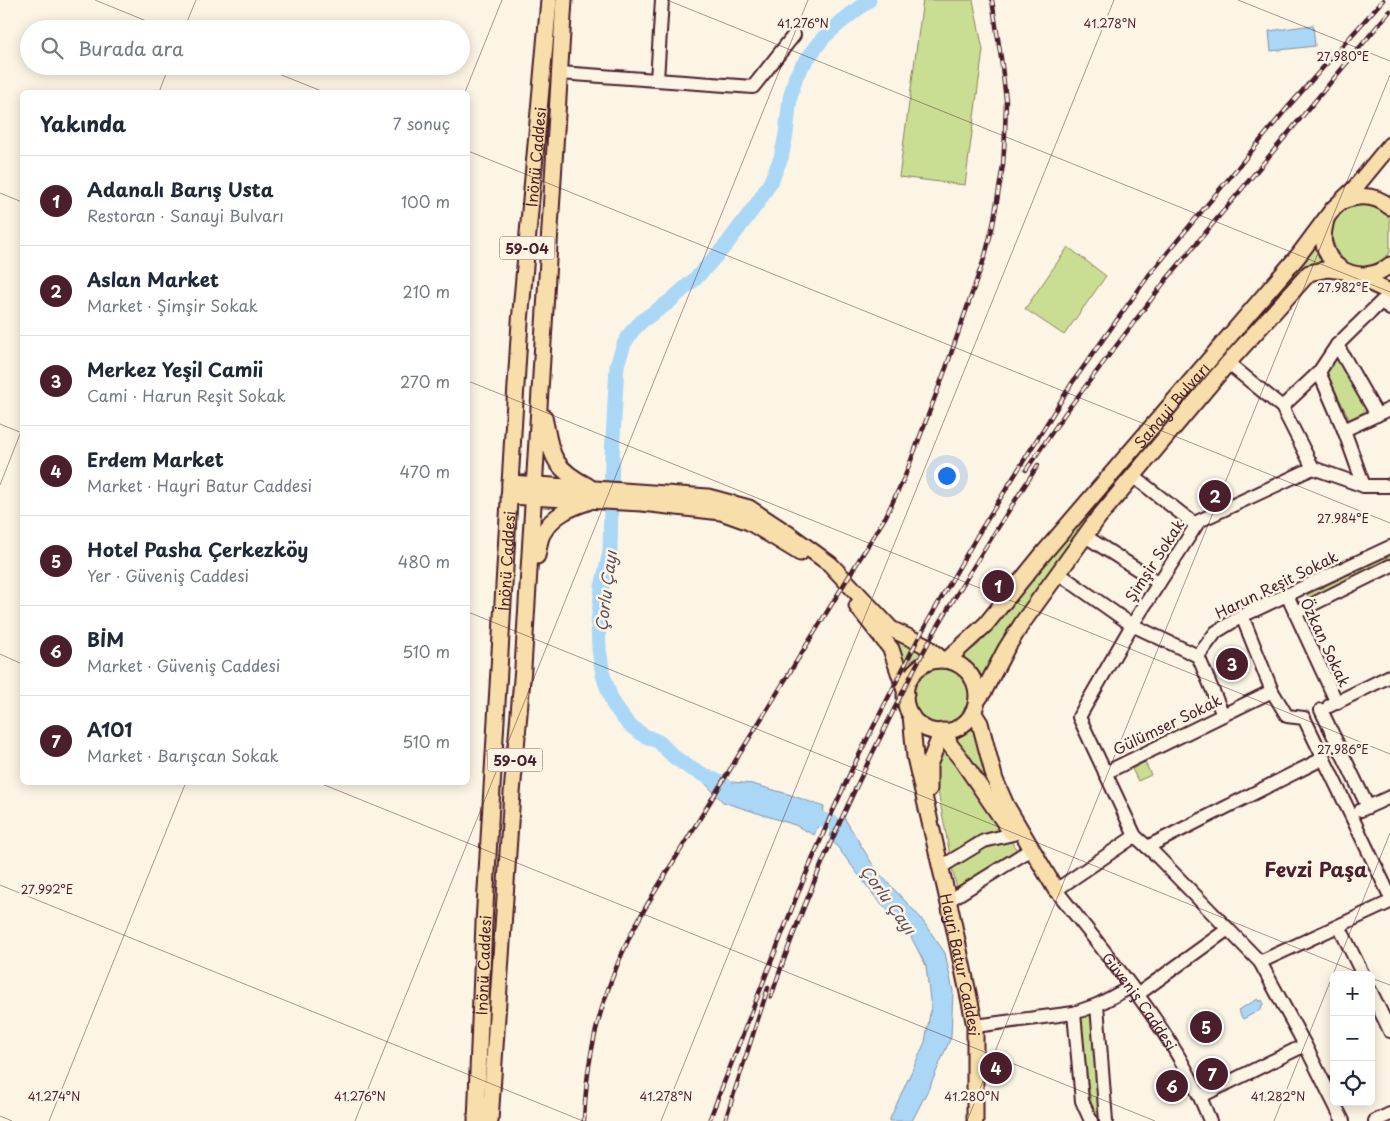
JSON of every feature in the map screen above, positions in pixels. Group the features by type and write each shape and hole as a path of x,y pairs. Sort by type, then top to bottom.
{"main road":[{"name":"İnönü Caddesi","path":"476,1121 484,923 520,322 550,0"},
{"name":"İnönü Caddesi","path":"490,1121 534,491 564,0"},
{"name":"Sanayi Bulvarı","path":"945,660 986,624 1042,555 1298,256 1333,209 1354,189 1390,145"},
{"path":"1390,207 1384,202 1371,197 1357,196 1344,201 1333,209 1324,231 1324,243 1328,254 1335,264 1344,271 1390,292"},
{"name":"Sanayi Bulvarı","path":"975,707 1006,649 1023,622 1084,536 1228,363 1309,273 1328,269 1357,275 1371,275 1384,270 1390,264"},
{"path":"540,399 552,452 560,466 593,495"},
{"path":"510,490 643,498 708,497 749,508 830,564 891,629 923,644 945,660"},
{"path":"527,593 542,534 555,517 593,495"},
{"path":"643,498 721,512 749,522 791,547 824,571 853,602 891,650 906,693"},
{"path":"935,660 945,660 958,663 967,670 974,680 977,691 975,707 967,721 958,728 937,732 927,729 918,723 906,704 906,693 908,681 924,664 935,660"},
{"name":"Güveniş Caddesi","path":"975,707 995,780 1006,805 1056,890"},
{"name":"Hayri Batur Caddesi","path":"911,714 915,757 941,867 974,1026 975,1121"},
{"name":"Güveniş Caddesi","path":"943,731 950,745 1025,853 1056,890"},
{"name":"Hayri Batur Caddesi","path":"934,840 929,765 943,731"}],"street":[{"path":"658,80 662,0"},
{"path":"560,73 753,87 794,36"},
{"path":"1282,407 1319,372 1337,345 1382,301 1390,309"},
{"path":"1337,345 1377,416"},
{"path":"1228,363 1282,407 1313,468 1364,486 1389,487"},
{"path":"1319,372 1344,430 1364,486"},
{"path":"1344,430 1390,409"},
{"name":"Şimşir Sokak","path":"1104,774 1079,717 1132,625 1198,521 1313,468"},
{"path":"1133,476 1196,525"},
{"path":"1084,536 1159,582"},
{"name":"Harun Reşit Sokak","path":"1198,656 1216,632 1242,616 1390,547"},
{"path":"1295,612 1390,566"},
{"path":"1058,573 1132,625 1198,656 1223,714"},
{"name":"Özkan Sokak","path":"1287,595 1336,703"},
{"path":"1242,616 1272,691 1287,716 1304,718 1390,676"},
{"name":"Gülümser Sokak","path":"1104,774 1272,691"},
{"path":"1321,710 1368,807"},
{"path":"1304,718 1390,896"},
{"path":"1148,847 1324,758"},
{"path":"1104,774 1135,836 1260,962 1343,1121"},
{"path":"1351,815 1390,796"},
{"path":"941,867 984,840 1012,834"},
{"path":"1056,890 1135,836"},
{"path":"948,901 1025,853"},
{"name":"Güveniş Caddesi","path":"1056,890 1134,991 1178,1055 1201,1096 1210,1121"},
{"path":"1260,962 1390,902"},
{"path":"1339,926 1361,971"},
{"path":"974,1026 1074,1013 1134,991 1228,929"},
{"path":"1375,1000 1390,1031"},
{"path":"1097,1005 1106,1121"},
{"path":"1074,1013 1082,1101 1091,1121"},
{"path":"1201,1096 1305,1045"},
{"path":"1375,1121 1390,1114"}],"green space":[{"path":"923,0 973,0 983,50 965,185 899,177"},
{"path":"1358,204 1376,207 1390,219 1390,253 1382,261 1368,267 1354,266 1344,259 1336,249 1332,236 1334,223 1343,212"},
{"path":"1318,244 1325,262 1304,269 1292,278 1206,380 982,688 979,672 960,657 977,646 1204,375"},
{"path":"1068,247 1106,276 1064,335 1025,309"},
{"path":"1338,356 1368,410 1349,419 1326,371"},
{"path":"1390,555 1390,559 1309,598 1307,595"},
{"path":"896,639 929,654 913,662 903,674"},
{"path":"935,668 947,668 961,676 969,690 967,707 961,716 947,724 935,724 925,719 918,712 913,702 913,690 918,680 925,673"},
{"path":"977,721 989,789 951,738"},
{"path":"941,749 945,749 1003,831 975,837 950,855 934,770"},
{"path":"1145,762 1151,775 1138,781 1132,769"},
{"path":"1011,841 1018,852 958,892 952,868 982,845"},
{"path":"1089,1014 1093,1015 1100,1121 1091,1103 1080,1026 1081,1019"}],"water":[{"path":"1313,25 1315,46 1271,51 1269,31"},
{"path":"709,776 713,780 752,784 824,807 814,835 795,825 723,802 705,783"},
{"path":"842,819 845,819 876,870 920,917 945,953 953,991 951,1037 930,1086 912,1121 889,1121 925,1042 931,1008 926,966 909,933 876,898 830,837 833,827"},
{"path":"1258,999 1259,1002 1262,1000 1264,1004 1261,1006 1262,1009 1243,1019 1238,1010"}],"waterway":[{"name":"Çorlu Çayı","path":"725,785 690,768 674,757 659,742 643,735 628,724 613,704 603,675 598,623 602,587 610,552 612,457 617,365 624,344 632,331 697,277 726,245 759,201 771,181 781,158 790,98 796,76 823,38 869,0"},
{"name":"Çorlu Çayı","path":"803,813 833,823 849,839"}],"railway":[{"path":"584,1121 589,1067 598,1020 612,977 630,936 654,893 886,516 905,476 946,368 985,256 993,225 1003,165 1006,100 992,0"},
{"path":"709,1121 798,893 852,769 920,635 977,536 1072,383 1149,275 1288,107 1383,0"},
{"path":"1026,470 1066,412 1166,280 1390,11"},
{"path":"771,997 795,930 822,864 850,800 905,687 957,594 1038,465"},
{"path":"725,1121 768,988"}],"place":[{"name":"Aslan Market","path":"1215,496"},
{"name":"Adanalı Barış Usta","path":"998,586"},
{"name":"Merkez Yeşil Camii","path":"1232,664"},
{"name":"Hotel Pasha Çerkezköy","path":"1206,1027"},
{"name":"Erdem Market","path":"996,1068"},
{"name":"A101","path":"1212,1074"},
{"name":"BİM","path":"1172,1086"}],"district":[{"name":"Fevzi Paşa","path":"1316,869"}]}
